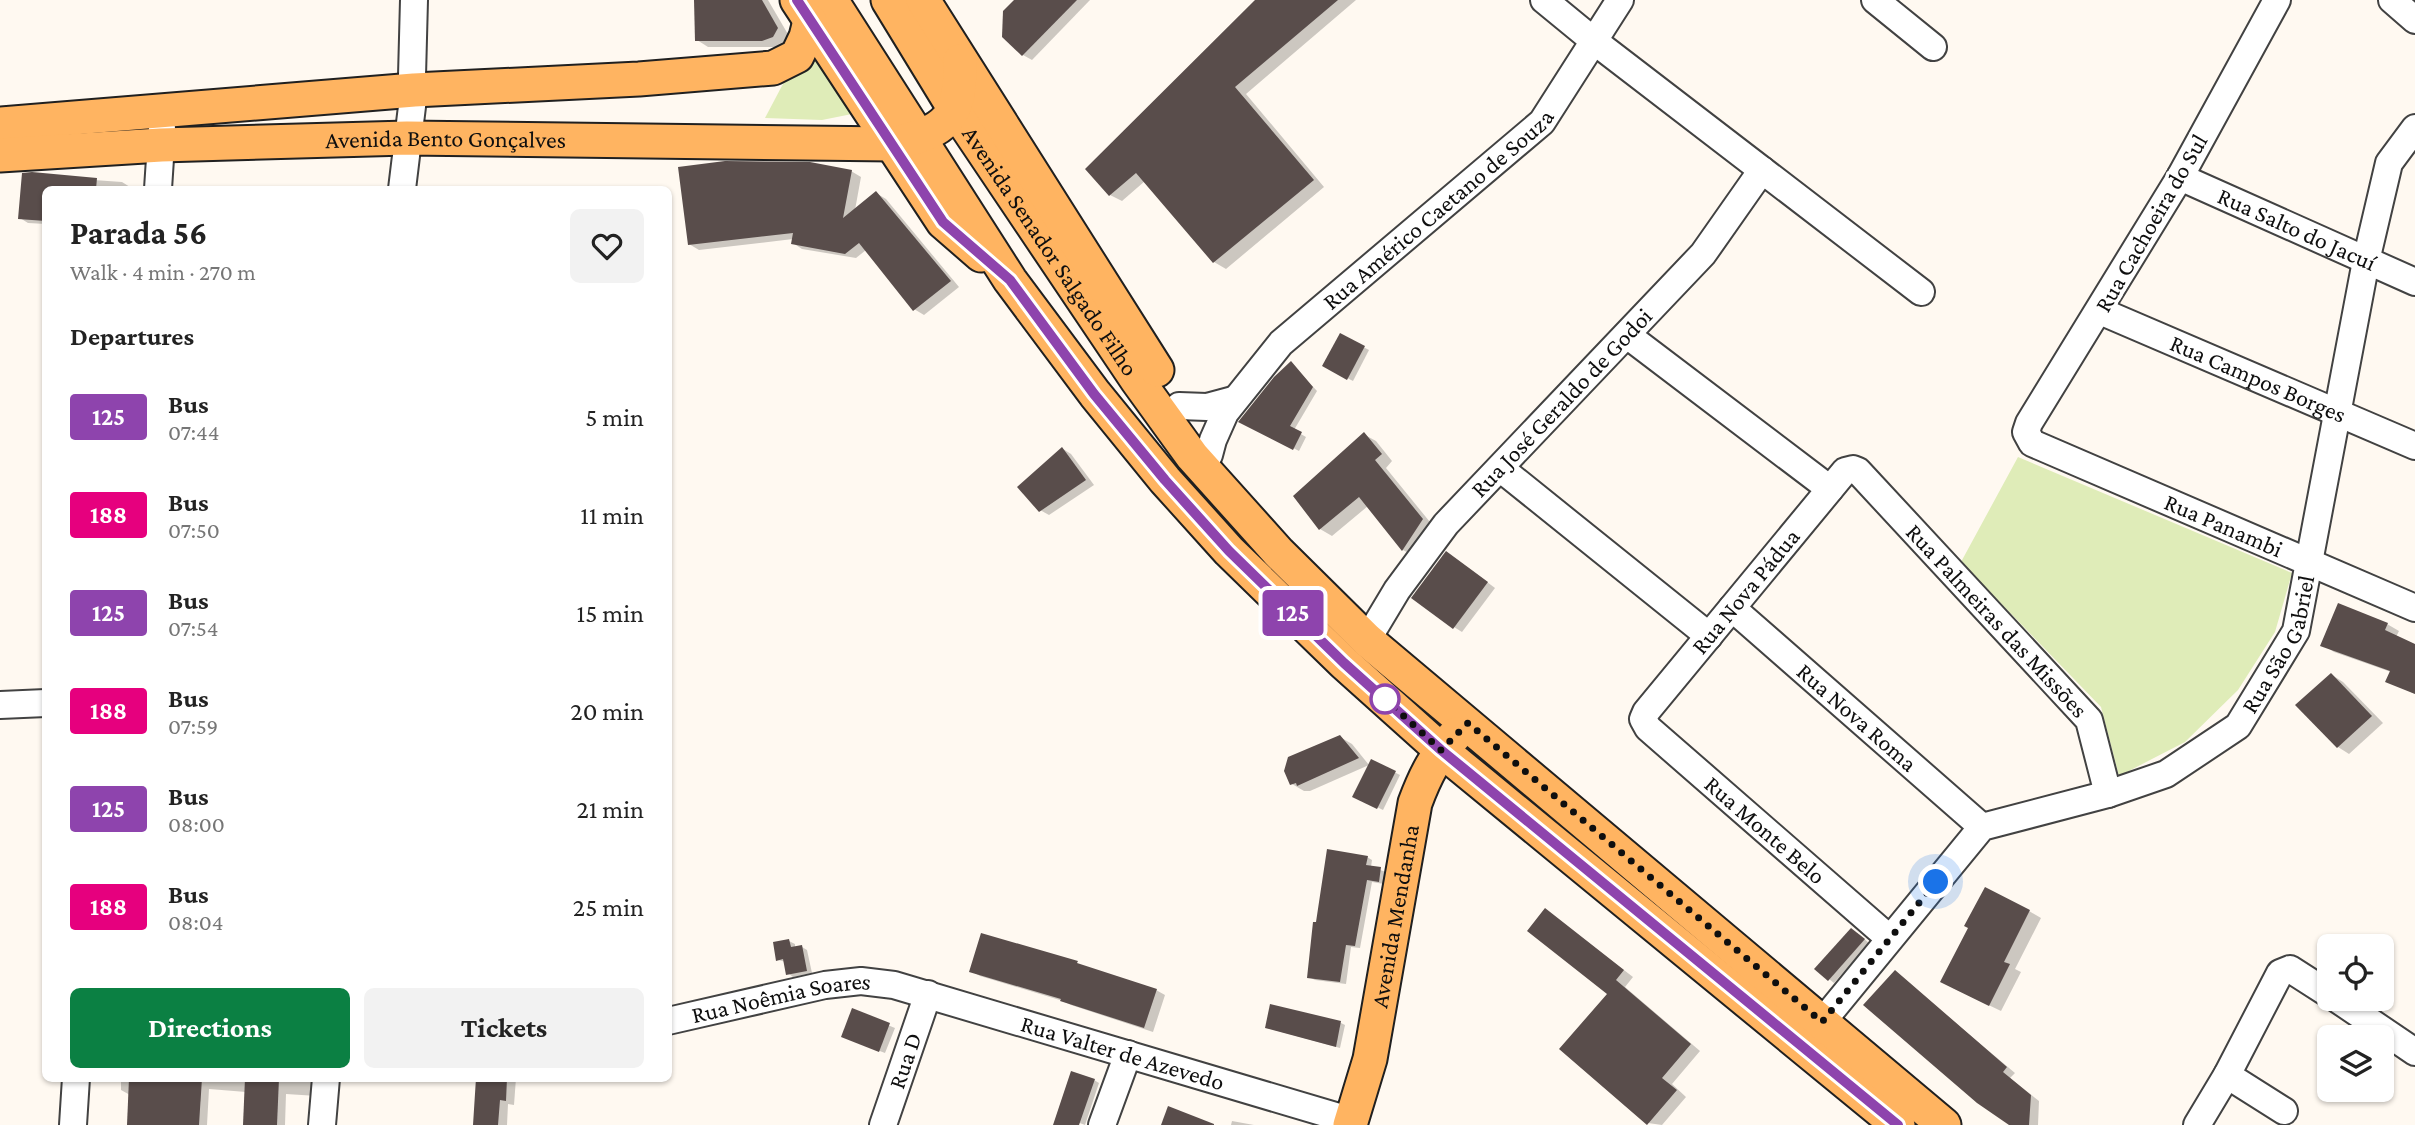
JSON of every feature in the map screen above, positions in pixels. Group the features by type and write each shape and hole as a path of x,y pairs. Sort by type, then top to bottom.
{"main road":[{"name":"Avenida Senador Salgado Filho","path":"888,0 954,108 1137,380 1192,456 1279,553 1367,639 1944,1125"},
{"name":"Avenida Senador Salgado Filho","path":"923,0 1180,407 1209,455 1227,494"},
{"name":"Avenida Bento Gonçalves","path":"0,124 414,90 639,79 773,68 797,56 806,37 813,7"},
{"name":"Avenida Senador Salgado Filho","path":"813,7 905,141 1094,394 1165,480 1229,551 1344,663 1441,750 1898,1125"},
{"path":"905,141 941,128 954,108 961,80 960,61"},
{"name":"Avenida Bento Gonçalves","path":"0,155 161,145 407,138 853,143 905,141"},
{"name":"Avenida Senador Salgado Filho","path":"905,141 912,174 943,222 1010,280"},
{"path":"853,143 883,156 912,174"},
{"name":"Avenida Mendanha","path":"1351,1123 1370,1059 1415,803 1425,776 1441,750 1468,723"}],"street":[{"path":"402,186 414,90 414,0"},
{"path":"1544,0 1921,292"},
{"name":"Rua Américo Caetano de Souza","path":"1209,455 1218,427 1233,400 1281,343 1542,122 1620,0"},
{"path":"1875,0 1933,47"},
{"name":"Rua Cachoeira do Sul","path":"2032,443 2026,432 2029,423 2180,177 2277,0"},
{"path":"2392,0 2415,20"},
{"path":"158,186 163,111"},
{"name":"Rua São Gabriel","path":"1982,827 2108,794 2166,774 2238,726 2296,631 2366,261 2389,163 2415,128"},
{"name":"Rua José Geraldo de Godoi","path":"1367,639 1397,590 1446,524 1703,254 1762,170"},
{"name":"Rua Salto do Jacuí","path":"2180,177 2415,282"},
{"name":"Rua Campos Borges","path":"2100,311 2415,446"},
{"path":"1627,335 1830,489"},
{"path":"1180,407 1207,407 1233,400"},
{"name":"Rua Panambi","path":"2032,443 2415,608"},
{"path":"1500,468 1709,636"},
{"name":"Rua Nova Pádua","path":"1643,719 1845,471 1853,468"},
{"name":"Rua Palmeiras das Missões","path":"1853,468 2090,720 2108,794"},
{"name":"Rua Nova Roma","path":"1732,608 1982,827"},
{"path":"0,705 42,703"},
{"name":"Rua Monte Belo","path":"1643,719 1648,728 1889,938"},
{"path":"1822,1022 1982,827"},
{"path":"2197,1125 2227,1075 2280,973 2290,969 2317,986"},
{"name":"Rua Noêmia Soares","path":"672,1020 825,985 860,981 894,985"},
{"name":"Rua Valter de Azevedo","path":"894,985 1351,1123"},
{"name":"Rua D","path":"883,1125 928,994"},
{"path":"2355,1011 2414,1051"},
{"path":"1102,1125 1128,1054"},
{"path":"2227,1075 2284,1111"},
{"path":"73,1125 76,1082"},
{"path":"322,1125 326,1082"}],"green space":[{"path":"822,56 857,113 822,120 765,118 784,82"},
{"path":"2018,457 2292,573 2275,632 2238,690 2185,742 2119,776 2101,707 1961,562"}],"building":[{"path":"694,0 762,0 778,28 773,37 762,41 695,41"},
{"path":"1014,0 1077,0 1022,56 1002,37 1003,11"},
{"path":"1255,0 1338,0 1235,87 1314,180 1213,263 1136,173 1109,196 1085,169"},
{"path":"725,161 810,162 852,170 843,218 876,191 951,281 913,311 859,243 845,254 791,244 793,233 688,245 678,167"},
{"path":"22,173 97,178 96,186 42,186 42,221 18,219"},
{"path":"1340,333 1365,346 1347,380 1322,366"},
{"path":"1291,361 1313,387 1290,426 1302,432 1293,450 1238,422 1274,377"},
{"path":"1364,432 1382,454 1375,460 1423,519 1402,551 1359,497 1319,530 1293,496"},
{"path":"1062,447 1086,480 1039,512 1017,487"},
{"path":"1446,551 1488,582 1453,629 1411,598"},
{"path":"2338,603 2388,623 2385,630 2415,644 2415,694 2385,682 2390,671 2320,646"},
{"path":"2331,673 2372,716 2337,748 2295,705"},
{"path":"1340,735 1359,758 1297,786 1296,783 1290,785 1284,771 1288,757"},
{"path":"1371,759 1396,771 1377,809 1352,797"},
{"path":"1327,849 1368,856 1366,865 1381,867 1379,882 1367,880 1355,946 1346,945 1340,982 1307,978 1313,922 1316,922"},
{"path":"1985,887 2030,910 2004,962 2010,964 1989,1006 1940,982 1968,928 1964,926"},
{"path":"1545,908 1624,970 1616,980 1691,1044 1662,1078 1677,1090 1647,1125 1559,1049 1607,994 1527,931"},
{"path":"1851,928 1865,939 1828,981 1814,969"},
{"path":"981,933 1078,961 1077,963 1157,989 1144,1028 1060,1001 1061,999 969,972"},
{"path":"789,939 791,947 802,945 807,971 786,975 783,959 776,961 773,942"},
{"path":"1895,970 2007,1067 2003,1072 2031,1095 2029,1125 2009,1125 1977,1103 1863,1005"},
{"path":"1270,1004 1341,1021 1336,1047 1265,1028"},
{"path":"852,1008 890,1023 879,1052 841,1037"},
{"path":"1071,1071 1095,1079 1079,1125 1053,1125"},
{"path":"129,1082 202,1082 199,1125 127,1125"},
{"path":"245,1082 279,1082 277,1125 243,1125"},
{"path":"476,1082 507,1082 506,1101 500,1100 498,1125 473,1125"},
{"path":"1168,1106 1214,1124 1214,1125 1161,1125"}],"bus line":[{"name":"125","path":"797,0 943,222 1010,280 1094,394 1165,480 1229,551 1344,663 1441,750 1898,1125"}],"route":[{"path":"1385,699 1441,750 1468,723 1822,1022 1936,882"}]}
